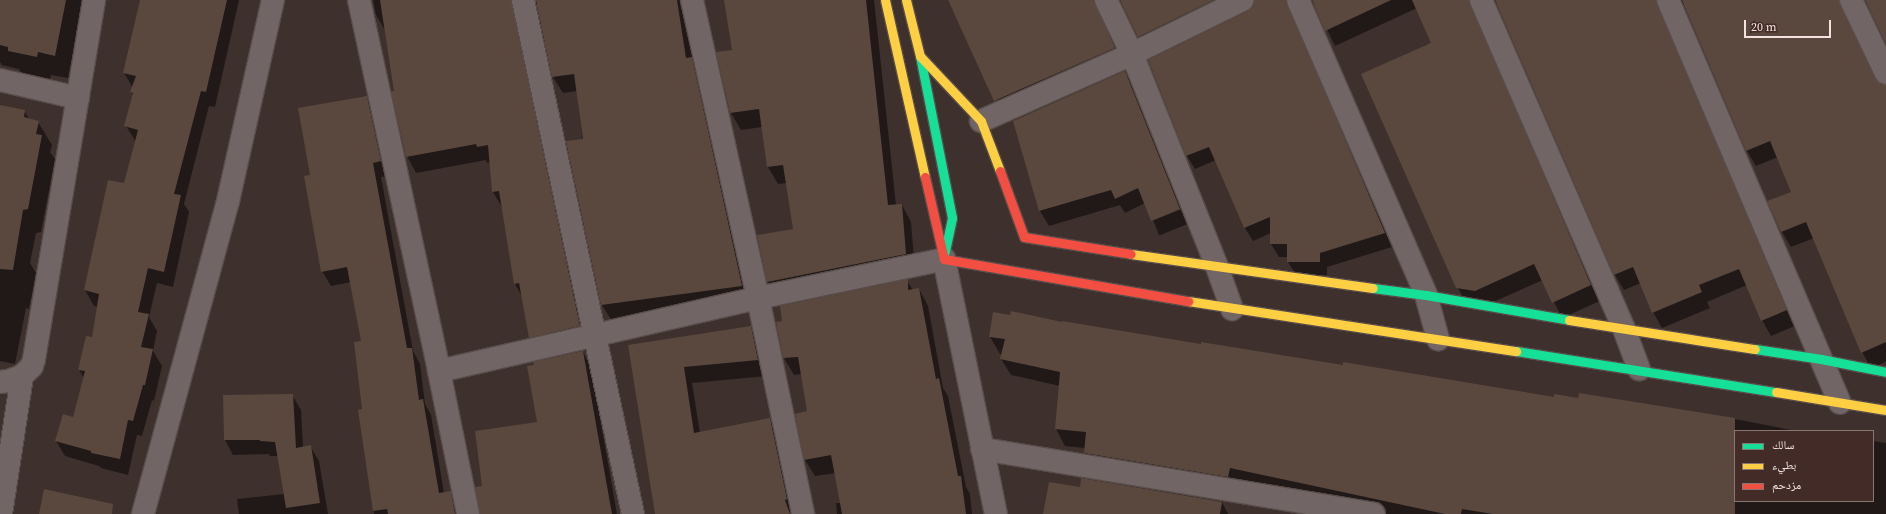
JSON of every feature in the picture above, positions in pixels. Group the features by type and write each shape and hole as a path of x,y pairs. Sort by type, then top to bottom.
{"street":[{"path":"0,382 22,376 32,366 34,359 94,0"},
{"path":"143,514 228,201 273,0"},
{"path":"359,0 439,371 468,514"},
{"path":"523,0 633,514"},
{"path":"692,0 758,298 802,514"},
{"path":"885,0 944,259 996,514"},
{"path":"906,0 920,56 952,218 944,259"},
{"path":"1106,0 1132,54 1217,267 1232,309"},
{"path":"981,121 1132,54 1242,0"},
{"path":"1298,0 1426,295 1438,339"},
{"path":"1481,0 1624,329 1639,369"},
{"path":"1668,0 1840,403"},
{"path":"1851,0 1886,73"},
{"path":"920,56 981,121 1024,236 1217,267 1426,295 1624,329 1821,359 1886,372"},
{"path":"0,80 78,98"},
{"path":"439,371 758,298 944,259 1232,309 1639,369 1886,410"},
{"path":"1,514 22,376"},
{"path":"982,449 1374,514"}],"building":[{"path":"0,0 66,0 55,56 38,52 37,57 8,51 8,47 0,45"},
{"path":"140,0 227,0 206,92 201,91 174,194 181,195 164,272 148,268 138,312 149,314 141,347 153,349 145,385 143,385 133,421 128,420 120,459 91,453 91,451 55,441 63,414 73,417 85,371 78,370 86,336 92,337 99,294 84,290 108,180 124,183 138,130 124,126 133,93 130,92 136,76 123,73"},
{"path":"380,0 511,0 580,326 529,338 519,283 514,284 499,191 492,192 488,145 477,147 476,144 406,157 391,91 394,91"},
{"path":"536,0 677,0 686,58 692,57 742,286 601,305 566,141 583,139 574,74 552,77"},
{"path":"724,0 866,0 888,205 902,204 906,254 767,282 757,235 793,229 783,165 767,167 759,109 730,113 716,52 732,50"},
{"path":"948,0 1094,0 1115,48 994,101"},
{"path":"1120,0 1214,0 1138,37"},
{"path":"1254,0 1286,0 1385,233 1320,253 1320,262 1287,262 1287,244 1270,244 1270,217 1244,228 1209,147 1186,156 1148,60 1248,11 1253,7"},
{"path":"1312,0 1391,0 1325,31"},
{"path":"1412,0 1469,0 1591,285 1552,303 1534,264 1475,291 1456,288 1361,74 1431,43"},
{"path":"1495,0 1656,0 1787,310 1761,321 1739,269 1699,285 1702,292 1652,313 1633,267 1614,275"},
{"path":"1682,0 1839,0 1875,78 1879,83 1886,85 1886,342 1861,353 1806,222 1781,232 1767,201 1791,192 1770,141 1746,151"},
{"path":"1865,0 1886,0 1886,44"},
{"path":"1125,71 1180,209 1151,221 1138,188 1115,199 1111,190 1039,211 1013,121"},
{"path":"367,96 381,161 373,163 407,348 412,348 419,400 423,399 439,493 451,491 455,514 388,514 387,509 373,511 358,410 362,409 354,342 361,341 347,267 321,272 304,176 310,175 298,108"},
{"path":"0,105 25,110 24,117 39,121 36,134 42,135 28,209 23,210 13,270 0,269"},
{"path":"908,279 908,290 919,288 936,379 939,378 958,476 961,476 966,514 842,514 831,455 804,460 795,414 807,411 798,357 783,358 776,322 782,321 780,306"},
{"path":"1011,311 1062,322 1201,344 1201,342 1343,365 1343,362 1554,397 1554,394 1578,398 1579,393 1735,418 1735,514 1493,514 1462,509 1461,514 1445,514 1230,468 1228,477 1084,453 1086,432 1055,429 1060,372 1000,359 1005,339 989,337 993,312 1010,315"},
{"path":"751,326 758,360 684,367 694,433 770,418 787,499 785,500 790,514 655,514 628,345"},
{"path":"583,351 612,514 480,514 475,487 482,486 475,431 537,422 527,366 534,365 533,362"},
{"path":"293,394 296,448 311,445 320,503 286,508 275,442 260,440 224,440 223,395"},
{"path":"1081,478 1222,502 1220,514 1043,514 1049,482 1080,487"},
{"path":"44,489 113,504 112,514 39,514"}],"traffic: fast":[{"path":"920,56 952,218 945,252"},
{"path":"1373,288 1426,295 1569,320"},
{"path":"1755,349 1821,359 1886,372"},
{"path":"1516,351 1776,392"}],"traffic: slow":[{"path":"885,0 925,177"},
{"path":"906,0 920,56 981,121 1000,171"},
{"path":"1131,254 1373,288"},
{"path":"1188,301 1516,351"},
{"path":"1569,320 1755,349"},
{"path":"1776,392 1886,410"}],"traffic: jam":[{"path":"1000,171 1024,237 1131,254"},
{"path":"925,177 944,259"},
{"path":"944,259 1188,301"}]}
